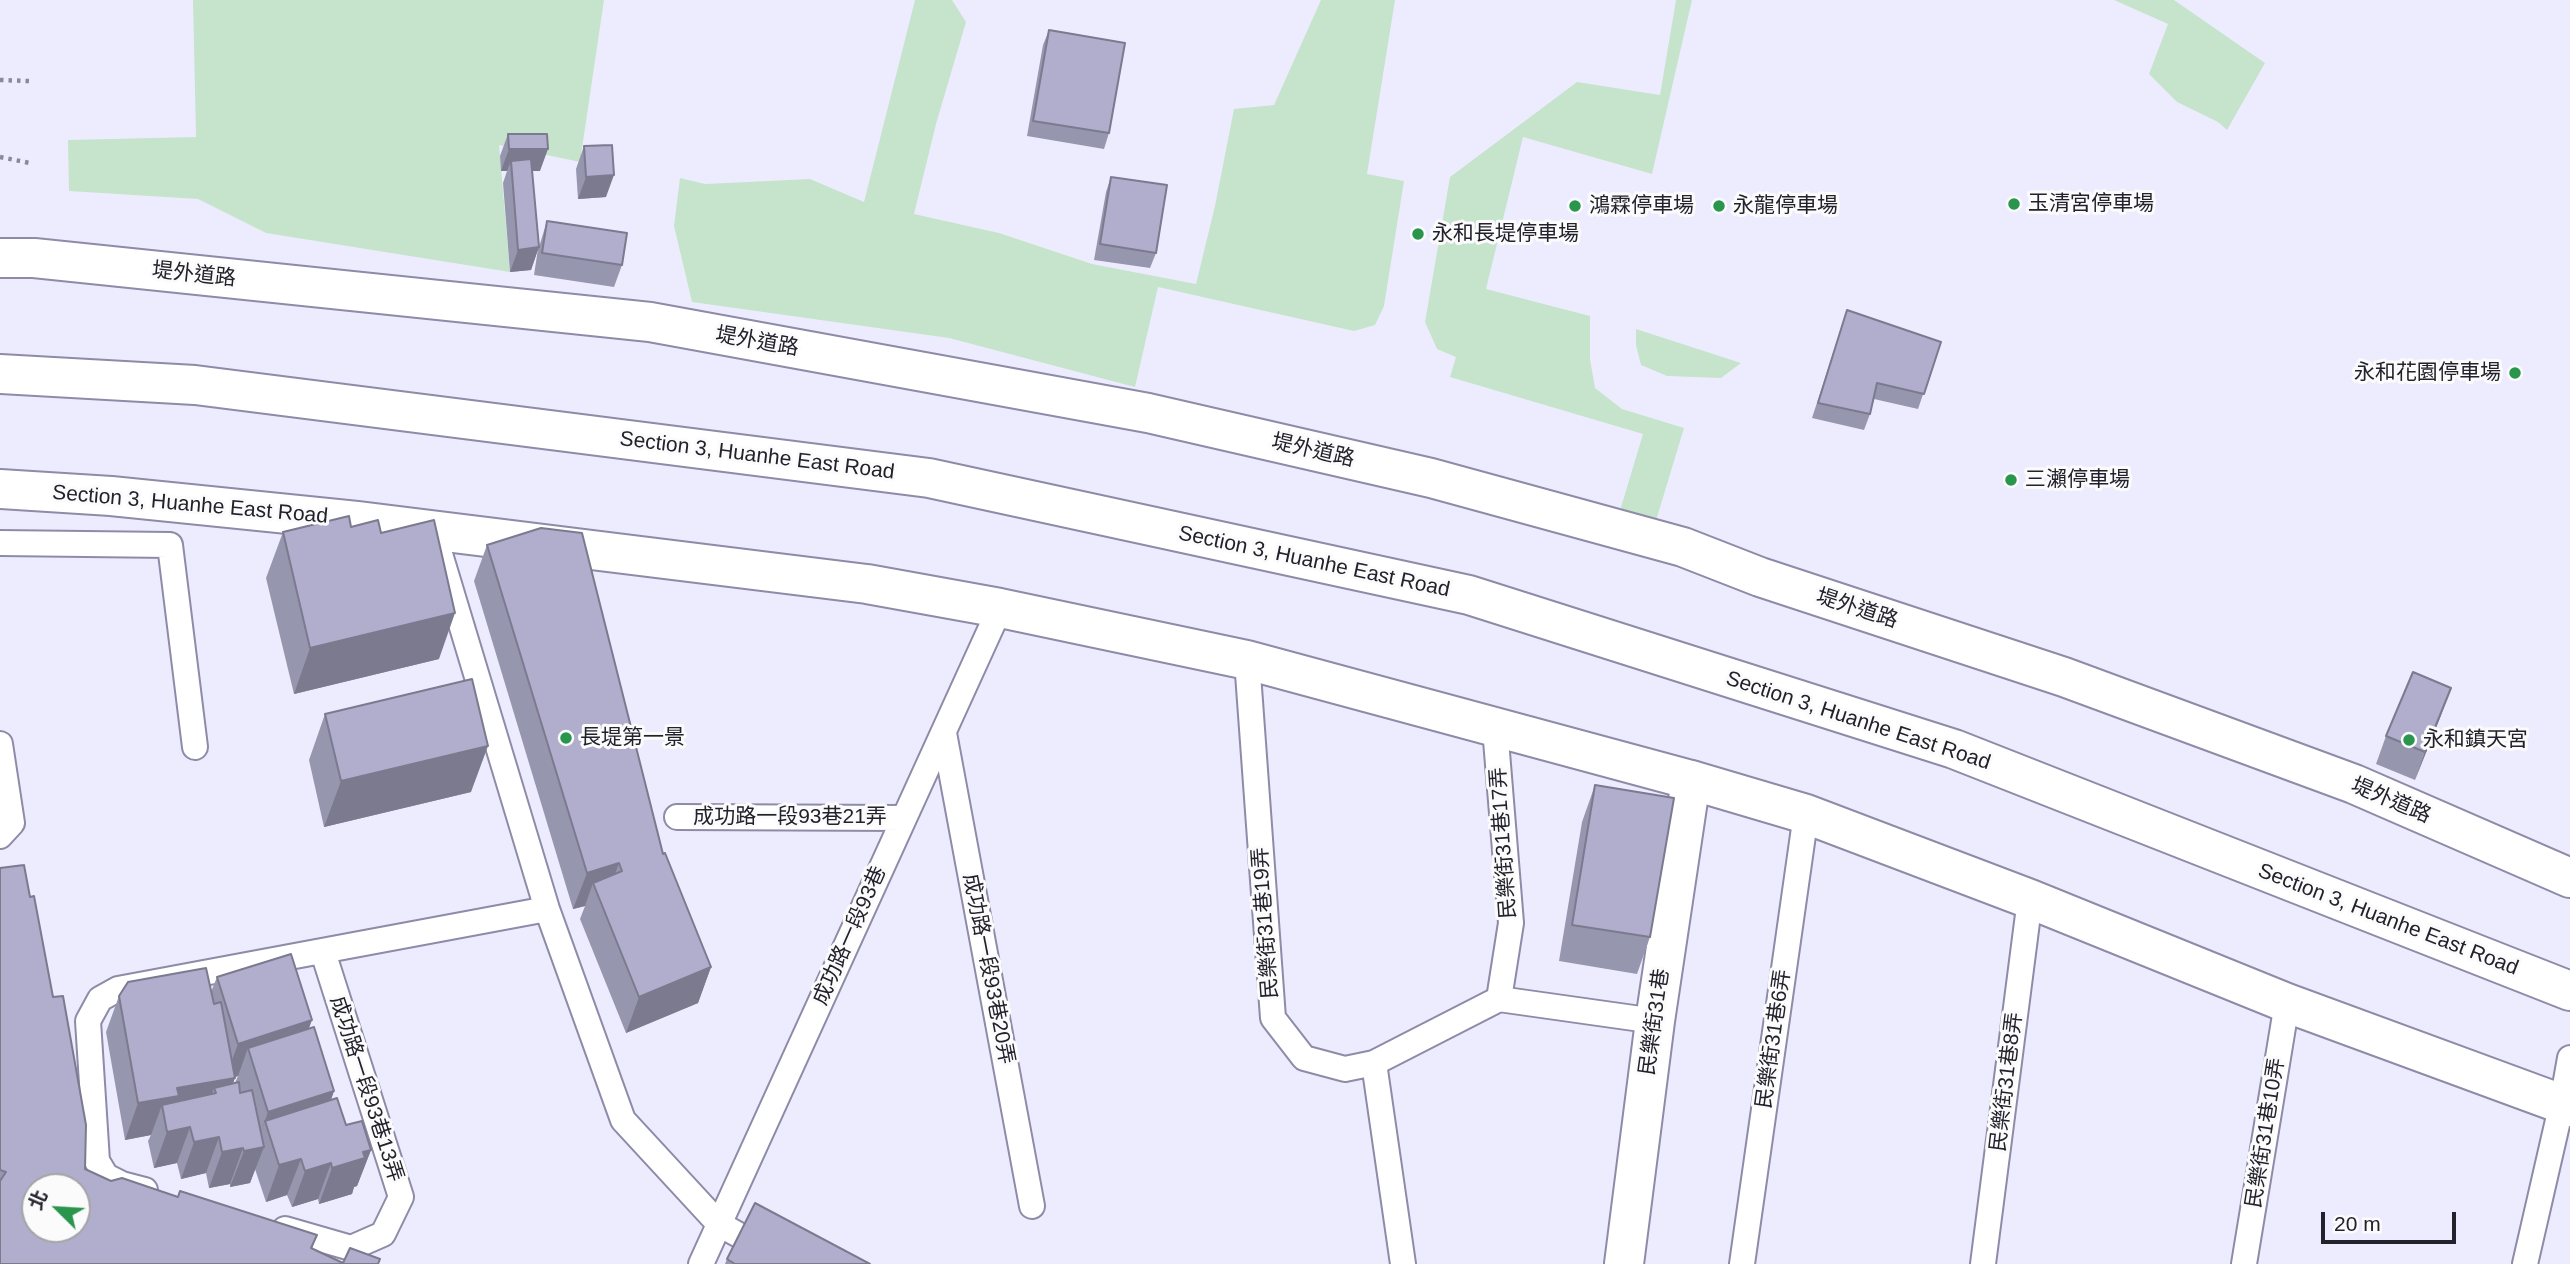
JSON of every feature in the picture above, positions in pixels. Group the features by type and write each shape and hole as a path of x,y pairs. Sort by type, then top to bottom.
{"street":[{"name":"堤外道路","path":"0,258 34,258 650,322 1148,413 1431,478 1683,547 1760,577 2064,677 2354,784 2570,878"},
{"name":"Section 3, Huanhe East Road","path":"0,374 195,384 929,478 1469,595 1954,749 2570,991"},
{"name":"Section 3, Huanhe East Road","path":"0,489 111,496 357,520 867,584 1000,608 1247,660 1806,814 2030,899 2287,1003 2566,1105"},
{"name":"民樂街31巷","path":"1624,1264 1655,1021 1690,780"}],"lane":[{"path":"433,530 547,909 623,1119 719,1224 791,1264"},
{"path":"0,543 170,545 195,747"},
{"name":"成功路一段93巷","path":"701,1264 1000,608"},
{"name":"民樂街31巷19弄","path":"1247,660 1273,1018 1304,1058 1345,1069 1374,1063 1499,999"},
{"name":"民樂街31巷17弄","path":"1495,728 1511,923 1499,999"},
{"name":"成功路一段93巷20弄","path":"944,733 1032,1206"},
{"path":"0,744 12,823 0,836"},
{"name":"民樂街31巷6弄","path":"1742,1264 1806,814"},
{"name":"成功路一段93巷21弄","path":"677,817 904,818"},
{"name":"民樂街31巷8弄","path":"1983,1264 2030,899"},
{"path":"163,1195 122,1184 106,1176 97,1161 88,1021 100,999 118,989 547,909"},
{"name":"成功路一段93巷13弄","path":"257,1222 351,1248 383,1234 401,1197 323,952"},
{"path":"1499,999 1655,1021"},
{"name":"民樂街31巷10弄","path":"2244,1264 2287,1003"},
{"path":"2525,1264 2566,1105 2570,1058"},
{"path":"1374,1063 1403,1264"}],"path":[{"path":"0,80 29,81"},
{"path":"0,157 30,163"}],"green space":[{"path":"193,0 604,0 580,162 499,145 510,272 266,233 198,199 69,191 68,140 196,137"},
{"path":"915,0 952,0 966,22 936,124 914,214 999,233 1092,264 1196,284 1234,109 1274,105 1321,0 1395,0 1367,174 1404,181 1384,306 1375,325 1354,331 1158,287 1135,387 949,338 692,302 674,226 680,178 705,184 810,179 864,202"},
{"path":"1676,0 1692,0 1652,174 1523,137 1486,289 1590,316 1590,359 1595,388 1622,409 1684,428 1655,524 1619,514 1643,434 1450,377 1456,357 1437,349 1425,322 1450,177 1577,82 1660,95"},
{"path":"2114,0 2174,0 2265,63 2227,130 2218,122 2177,102 2149,74 2168,24"},
{"path":"1636,329 1741,363 1721,378 1667,376 1641,365 1636,345"}],"building":[{"path":"1049,30 1125,43 1109,133 1033,121"},
{"path":"508,134 547,134 548,149 509,149"},
{"path":"612,145 614,175 586,177 584,146"},
{"path":"531,159 539,247 518,250 511,161"},
{"path":"1111,177 1167,185 1156,253 1100,244"},
{"path":"547,221 627,233 622,265 542,253"},
{"path":"1847,310 1941,342 1924,394 1877,383 1870,414 1818,403"},
{"path":"349,516 351,527 378,520 381,533 434,520 455,613 310,648 283,532"},
{"path":"541,528 582,533 663,854 665,853 711,967 639,997 593,883 622,871 619,863 587,873 487,545"},
{"path":"2413,672 2451,688 2425,752 2386,736"},
{"path":"472,679 488,746 341,781 325,714"},
{"path":"1595,785 1674,798 1650,937 1572,925"},
{"path":"24,865 30,897 34,896 53,997 63,996 86,1125 85,1169 111,1181 122,1178 178,1197 180,1191 317,1235 311,1248 343,1263 350,1248 380,1259 378,1264 0,1264 0,1181 6,1172 0,1170 0,868"},
{"path":"291,954 312,1020 238,1044 217,977"},
{"path":"206,968 214,1004 221,1002 235,1078 177,1088 179,1096 138,1103 119,996 128,982"},
{"path":"314,1027 334,1091 268,1112 248,1048"},
{"path":"239,1082 240,1093 252,1090 264,1147 222,1152 219,1137 194,1142 190,1127 167,1132 162,1105 216,1093 214,1088"},
{"path":"337,1098 346,1125 362,1121 371,1150 363,1152 365,1158 332,1168 331,1163 305,1171 301,1159 279,1165 265,1121"},
{"path":"755,1203 870,1264 735,1264 727,1259"}],"place":[{"name":"玉清宮停車場","path":"2014,204"},
{"name":"鴻霖停車場","path":"1575,206"},
{"name":"永龍停車場","path":"1719,206"},
{"name":"永和長堤停車場","path":"1418,234"},
{"name":"永和花園停車場","path":"2515,373"},
{"name":"三瀨停車場","path":"2011,480"},
{"name":"長堤第一景","path":"566,738"},
{"name":"永和鎮天宮","path":"2409,740"}]}
